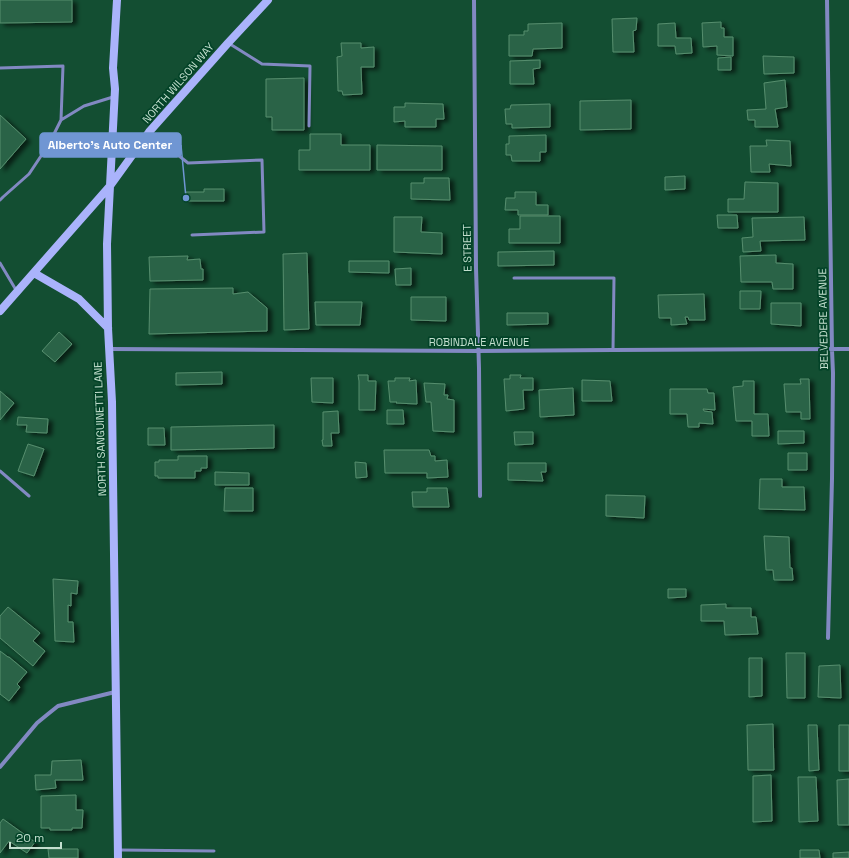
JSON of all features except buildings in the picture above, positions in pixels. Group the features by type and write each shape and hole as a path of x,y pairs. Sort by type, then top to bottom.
{"street":[{"name":"NORTH SANGUINETTI LANE","path":"117,0 113,62 114,96 110,186 106,244 112,402 118,854"},
{"name":"NORTH WILSON WAY","path":"0,311 110,186 149,132 268,0"},
{"name":"E STREET","path":"474,0 480,496"},
{"name":"BELVEDERE AVENUE","path":"827,0 833,374 828,638"},
{"path":"34,273 79,299 108,328"},
{"name":"ROBINDALE AVENUE","path":"109,349 478,352 849,349"},
{"path":"0,766 38,723 58,706 115,692"}],"lane":[{"path":"228,43 262,64 310,66 309,126"},
{"path":"0,68 63,66 61,120 49,144 29,174 0,200"},
{"path":"61,120 84,106 114,96"},
{"path":"149,132 188,163 262,160 264,232 192,235"},
{"path":"0,263 17,292"},
{"path":"514,278 614,278 613,350"},
{"path":"0,471 29,496"},
{"path":"118,854 214,852"}],"place":[{"name":"Alberto's Auto Center","path":"186,198"}]}
